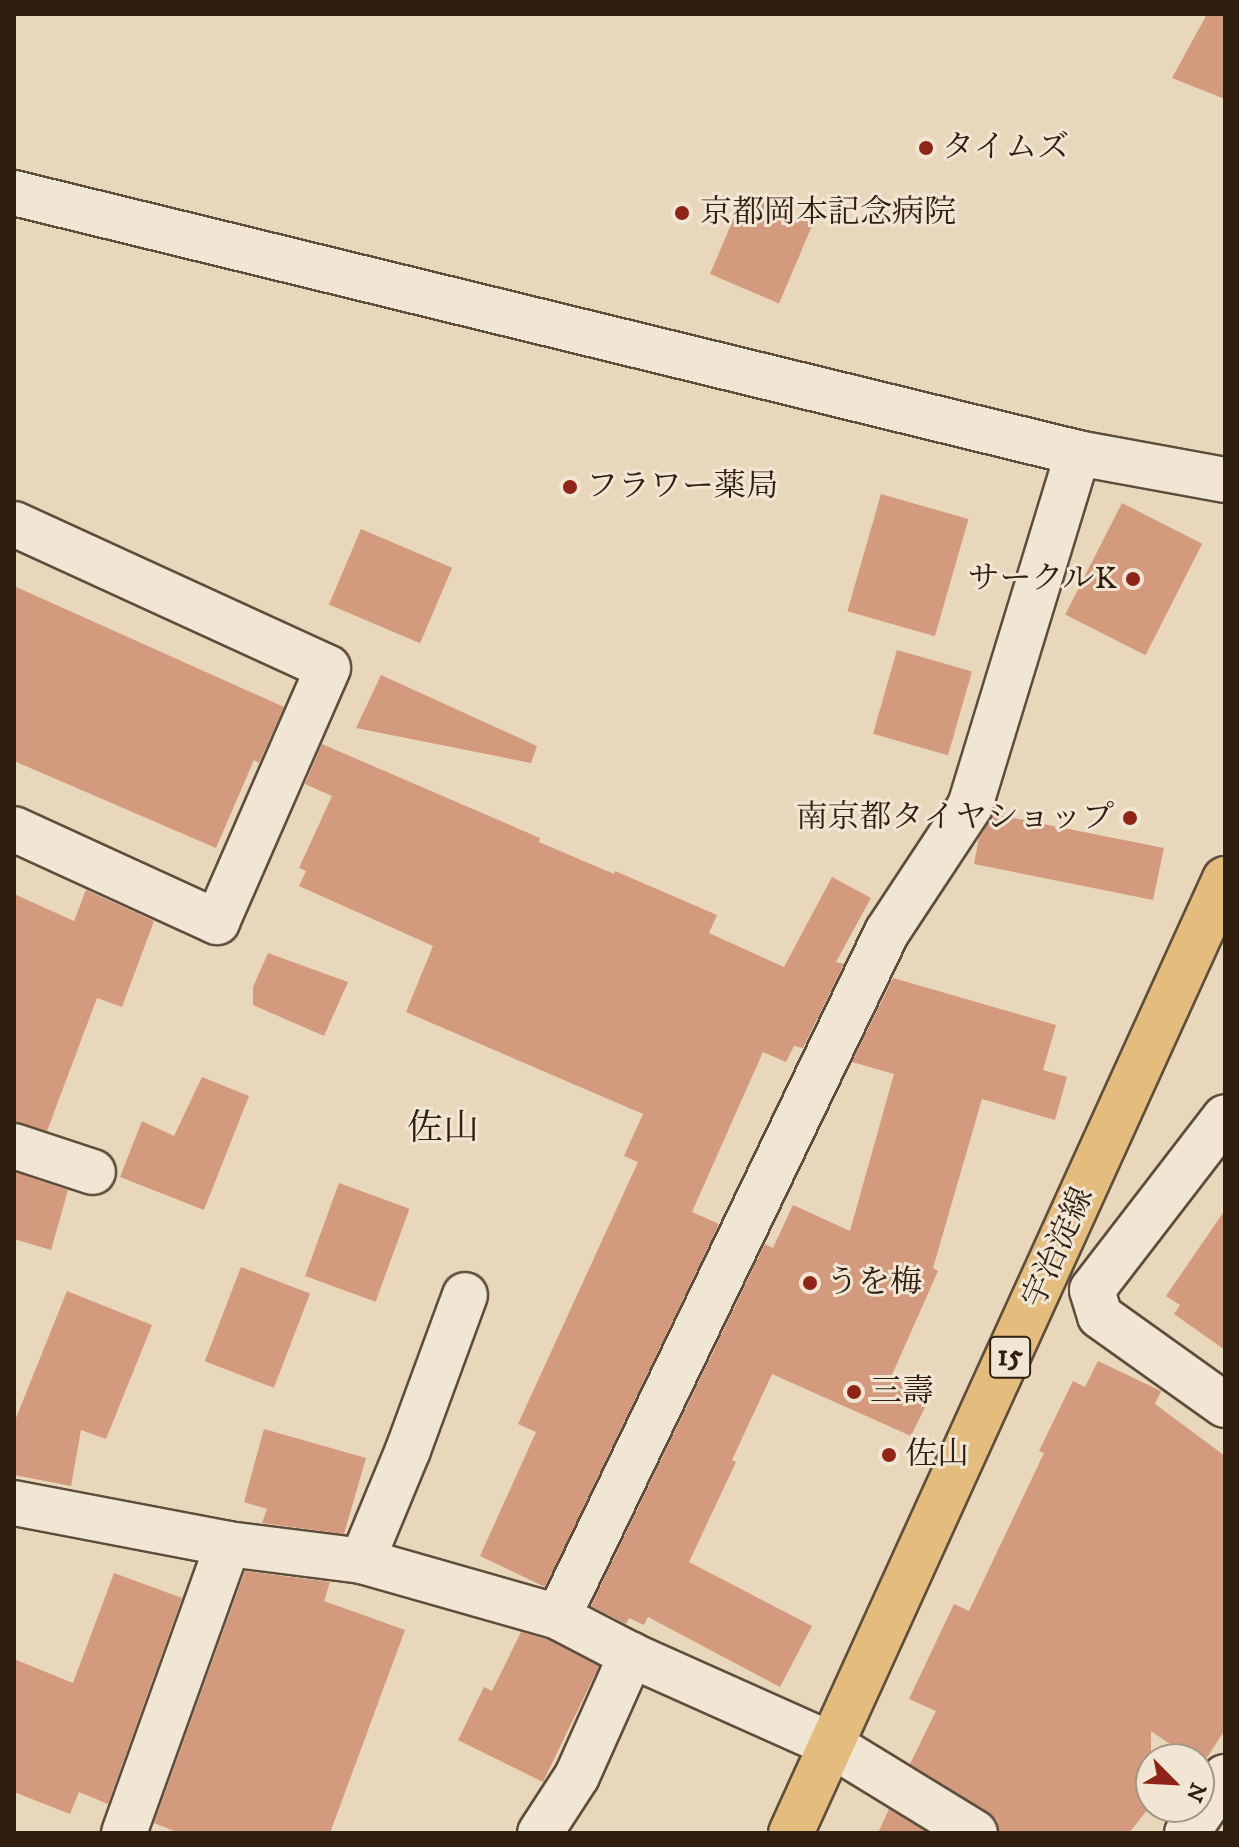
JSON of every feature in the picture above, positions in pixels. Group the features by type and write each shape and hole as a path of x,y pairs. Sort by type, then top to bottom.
{"main road":[{"name":"宇治淀線","path":"791,1833 1225,879"}],"street":[{"path":"14,193 1078,453 1225,480"},
{"path":"558,1617 887,932 970,806 1078,453"},
{"path":"14,524 328,668 217,922 14,829"},
{"path":"1092,1290 1225,1117"},
{"path":"14,1146 93,1172"},
{"path":"1048,1273 1092,1290"},
{"path":"1092,1290 1100,1316 1225,1405"},
{"path":"362,1561 408,1450 465,1295"},
{"path":"14,1503 228,1544 362,1561 558,1617 631,1655 830,1744 975,1833"},
{"path":"124,1833 228,1544"},
{"path":"540,1833 577,1776 631,1655"},
{"path":"1187,1833 1225,1777"}],"building":[{"path":"1207,14 1225,14 1225,99 1172,78"},
{"path":"744,194 813,223 779,303 710,274"},
{"path":"881,494 968,519 935,636 847,611"},
{"name":"サークルK","path":"1122,503 1202,544 1145,655 1065,614"},
{"path":"361,529 452,568 420,643 329,604"},
{"path":"14,586 284,707 259,763 254,760 216,848 14,761"},
{"path":"897,650 972,671 948,755 873,734"},
{"path":"381,675 537,746 531,763 356,728"},
{"path":"322,744 540,838 539,842 717,915 709,933 784,967 832,877 871,898 836,962 844,964 803,1048 794,1046 786,1062 763,1052 692,1212 719,1224 545,1587 480,1556 536,1432 518,1424 638,1162 624,1156 643,1114 406,1012 433,946 299,886 306,871 299,868 332,796 305,784"},
{"path":"993,814 1164,848 1153,900 974,864 979,838"},
{"path":"86,890 154,921 122,1007 97,998 47,1131 14,1122 14,894 74,921"},
{"path":"268,953 348,982 324,1036 253,1005 253,987"},
{"path":"893,978 1056,1025 1043,1070 1067,1077 1055,1120 982,1099 933,1268 938,1271 891,1377 931,1395 911,1436 772,1374 732,1460 736,1462 689,1562 812,1626 780,1687 648,1617 644,1625 629,1618 626,1624 591,1606 765,1244 773,1248 793,1205 850,1231 894,1074 852,1062"},
{"path":"202,1077 249,1096 204,1210 120,1177 142,1121 174,1136"},
{"path":"14,1172 68,1190 51,1250 14,1239"},
{"path":"339,1183 409,1209 376,1302 305,1276"},
{"path":"1225,1210 1225,1350 1174,1314 1180,1305 1166,1296"},
{"path":"241,1267 310,1294 274,1388 205,1361"},
{"path":"67,1291 152,1325 106,1439 81,1430 71,1486 14,1475 14,1423"},
{"path":"1098,1361 1161,1391 1155,1404 1225,1456 1225,1730 1215,1745 1169,1743 1151,1731 1151,1743 1135,1743 1137,1823 1129,1833 1000,1833 997,1820 988,1812 910,1764 936,1711 909,1699 954,1604 969,1611 1044,1453 1039,1451 1073,1381 1085,1387"},
{"path":"264,1429 366,1458 344,1534 262,1523 267,1509 244,1502"},
{"path":"245,1571 330,1582 324,1601 405,1630 330,1833 179,1833 154,1823"},
{"path":"114,1573 182,1598 108,1804 79,1792 70,1814 14,1792 14,1659 73,1683"},
{"path":"521,1632 549,1640 599,1666 543,1782 458,1740 484,1687 492,1691"},
{"path":"889,1809 925,1831 924,1833 878,1833"}],"place":[{"name":"タイムズ","path":"926,148"},
{"name":"京都岡本記念病院","path":"682,213"},
{"name":"フラワー薬局","path":"570,487"},
{"name":"サークルK","path":"1133,579"},
{"name":"南京都タイヤショップ","path":"1130,818"},
{"name":"うを梅","path":"810,1283"},
{"name":"三壽","path":"854,1392"},
{"name":"佐山","path":"889,1455"}],"district":[{"name":"佐山","path":"443,1129"}]}
